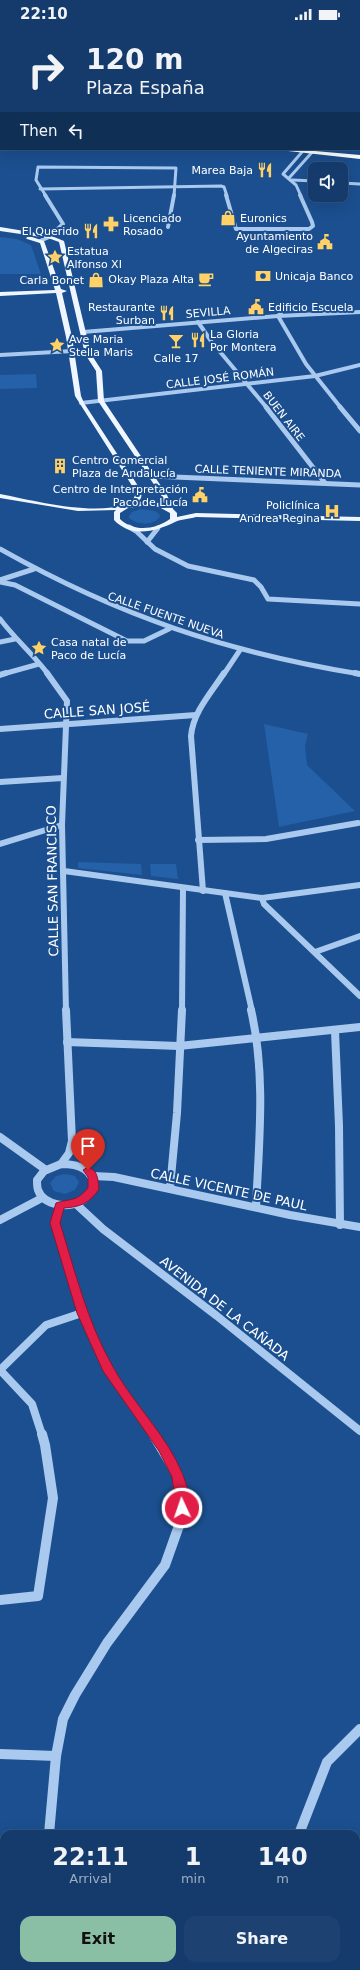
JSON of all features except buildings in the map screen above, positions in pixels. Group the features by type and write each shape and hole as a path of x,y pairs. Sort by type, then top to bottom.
{"highway":[{"path":"283,150 302,152 313,151 360,157"},
{"path":"335,150 360,152"}],"main road":[{"path":"0,229 49,236 60,241 88,354 99,371 102,401 109,415 164,495 174,517 173,520"},
{"path":"0,234 40,241 48,258 68,323 78,396 81,403 139,492 138,498 117,512 116,519"},
{"path":"0,294 71,289"},
{"path":"0,291 58,290"},
{"path":"0,496 50,505 99,510 129,505 155,503 170,509 192,512 196,515"},
{"path":"0,501 39,509 95,514 116,519 118,522 128,527 143,529 158,528 173,520 196,515 360,519"}],"street":[{"path":"290,179 313,151"},
{"path":"40,189 224,187 236,229 309,229 313,226 312,222 296,185 283,174 302,152"},
{"path":"40,241 49,236 63,224 40,189 36,180 38,167 176,168 176,187 168,227"},
{"path":"290,179 308,180"},
{"path":"348,183 360,184"},
{"path":"279,305 281,313 278,316 315,376 360,431"},
{"name":"SEVILLA","path":"83,332 278,316 360,312"},
{"name":"BUEN AIRE","path":"198,322 211,341 248,384 325,484"},
{"path":"0,355 73,351"},
{"name":"CALLE JOSÉ ROMÁN","path":"81,403 315,376 360,365"},
{"name":"CALLE TENIENTE MIRANDA","path":"151,476 360,485"},
{"path":"128,527 136,531 147,542 168,556 188,566 249,578 263,586 266,597 272,600 360,604"},
{"path":"147,542 158,528"},
{"name":"CALLE FUENTE NUEVA","path":"0,549 34,569 97,601 169,629 240,650 360,674"},
{"path":"0,581 34,569"},
{"path":"0,581 15,585 127,641 136,643 146,642 169,629"},
{"name":"CALLE SAN FRANCISCO","path":"0,619 15,639 39,664 67,701 62,825 67,1042 72,1141 69,1153 61,1164"},
{"path":"0,642 15,639"},
{"path":"203,891 198,840 192,724 196,715 240,650"},
{"path":"0,675 39,664"},
{"name":"CALLE SAN JOSÉ","path":"0,729 66,723 196,715"},
{"path":"0,782 63,778"},
{"path":"198,840 266,839 358,823"},
{"path":"0,844 62,825"},
{"path":"64,871 262,898 360,886"},
{"path":"170,1188 178,1112 179,1046 184,963 183,888"},
{"path":"225,894 258,1039 260,1117 256,1207"},
{"path":"262,898 264,904 360,996"},
{"path":"315,952 360,936"},
{"path":"67,1042 179,1046 335,1031 360,1027"},
{"path":"335,1031 339,1126 340,1225"},
{"path":"0,1137 46,1170"},
{"path":"61,1164 80,1166 88,1170 93,1176 94,1189 84,1200 76,1204 60,1205 42,1198 36,1187 37,1180 46,1170 61,1164"},
{"name":"CALLE VICENTE DE PAUL","path":"93,1176 114,1177 340,1225 360,1227"},
{"path":"0,1220 42,1198"},
{"name":"AVENIDA DE LA CAÑADA","path":"76,1204 87,1216 103,1229 217,1316 360,1431"},
{"path":"49,1830 56,1756 63,1719 75,1694 107,1643 165,1565 181,1520 182,1496 178,1476 163,1448 107,1368 82,1313 55,1223 60,1205"},
{"path":"0,1600 38,1596 53,1498 45,1445 32,1404 0,1370 46,1325 82,1313"},
{"path":"301,1830 327,1762 360,1729"},
{"path":"0,1754 56,1756"}],"shaded area":[{"path":"0,237 17,239 31,245 41,274 0,274"},
{"path":"36,374 37,388 0,389 0,375"},
{"path":"141,509 155,511 160,515 159,518 156,521 144,524 129,518 132,512"},
{"path":"264,724 308,734 305,746 307,765 355,811 279,827"},
{"path":"78,862 141,864 142,875 78,868"},
{"path":"150,864 176,864 178,879 151,876"},
{"path":"65,1174 75,1176 79,1182 75,1190 65,1194 54,1191 50,1183 56,1176"}],"place":[{"name":"Marea Baja","path":"265,170"},
{"name":"Euronics","path":"228,218"},
{"name":"Licenciado Rosado","path":"111,224"},
{"name":"El Querido","path":"91,231"},
{"name":"Ayuntamiento de Algeciras","path":"325,242"},
{"name":"Estatua Alfonso XI","path":"55,257"},
{"name":"Unicaja Banco","path":"263,276"},
{"name":"Okay Plaza Alta","path":"206,279"},
{"name":"Carla Bonet","path":"96,280"},
{"name":"Edificio Escuela","path":"256,307"},
{"name":"Restaurante Surban","path":"167,313"},
{"name":"La Gloria Por Montera","path":"198,340"},
{"name":"Calle 17","path":"176,341"},
{"name":"Ave Maria Stella Maris","path":"57,345"},
{"name":"Centro Comercial Plaza de Andalucía","path":"60,466"},
{"name":"Centro de Interpretación Paco de Lucía","path":"200,495"},
{"name":"Policlínica Andrea Regina","path":"332,511"},
{"name":"Casa natal de Paco de Lucía","path":"39,648"}],"route":[{"path":"88,1170 93,1176 95,1182 94,1189 84,1200 76,1204 60,1205 55,1223 82,1313 107,1368 163,1448 178,1476 182,1496 182,1508"}]}
